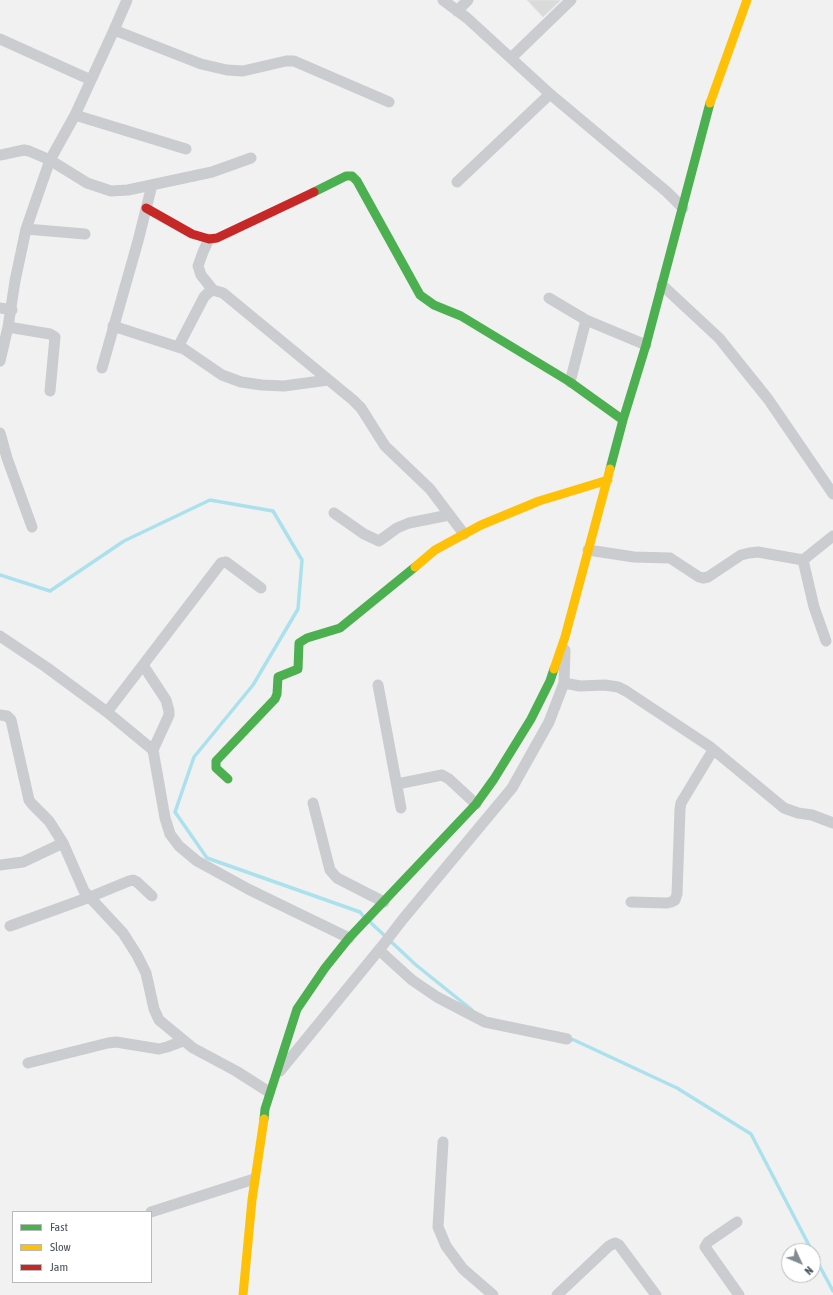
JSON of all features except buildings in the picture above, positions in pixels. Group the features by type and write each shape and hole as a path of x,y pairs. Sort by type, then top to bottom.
{"street":[{"path":"0,360 12,310 15,281 26,229 50,160 75,115 127,0"},
{"path":"443,0 467,18 550,94 662,187 683,208"},
{"path":"457,11 468,0"},
{"path":"511,58 571,0"},
{"path":"243,1295 254,1179 261,1130 269,1092 275,1078 297,1009 325,968 349,938 476,804 494,779 531,719 550,681 565,637 623,420 646,345 712,95 747,0"},
{"path":"114,30 201,64 227,70 243,71 286,61 294,61 389,102"},
{"path":"0,39 90,80"},
{"path":"457,182 550,94"},
{"path":"75,115 186,149"},
{"path":"0,155 24,150 29,151 50,160 88,183 111,191 128,190 212,172 251,158"},
{"path":"146,208 192,234 209,239 217,238 346,176 352,176 359,184 420,295 434,305 461,316 570,382 623,420"},
{"path":"102,368 138,241 152,185"},
{"path":"26,229 85,234"},
{"path":"209,239 198,266 201,275 213,290 223,293 353,400 361,408 385,446 430,489 464,534"},
{"path":"662,285 719,338 768,399 833,494"},
{"path":"178,347 204,297 213,290"},
{"path":"549,298 586,320 646,345"},
{"path":"0,308 12,310"},
{"path":"570,382 586,320"},
{"path":"114,326 178,347 222,375 241,382 284,386 328,380"},
{"path":"8,327 50,334 55,338 50,391"},
{"path":"0,433 7,458 32,527"},
{"path":"228,779 216,768 216,761 275,699 277,694 278,677 298,668 299,643 306,638 340,628 435,550 481,525 539,501 608,480"},
{"path":"334,513 364,534 379,541 397,528 409,523 449,515"},
{"path":"588,550 634,557 670,558 699,577 703,578 708,577 738,557 749,553 758,552 803,560 833,536"},
{"path":"803,560 814,607 826,641"},
{"path":"107,712 221,563 226,562 261,588"},
{"path":"0,636 46,667 107,712 153,750"},
{"path":"275,1078 403,919 512,788 549,722 564,683 565,637"},
{"path":"143,665 166,700 169,711 169,715 153,750 165,818 170,834 179,846 197,861 349,938"},
{"path":"564,683 580,686 605,685 618,687 626,691 713,750 784,808 798,813 812,815 833,823"},
{"path":"378,685 401,808"},
{"path":"0,715 7,716 11,720 29,800 49,821 63,843 82,887 123,933 137,955 146,973 154,1009 159,1020 193,1048 236,1071 269,1092"},
{"path":"631,902 667,903 675,900 681,804 713,750"},
{"path":"397,784 442,775 449,778 476,804"},
{"path":"313,803 330,870 341,880 384,902"},
{"path":"0,865 23,862 63,843"},
{"path":"10,926 133,880 141,885 152,896"},
{"path":"381,948 412,980 437,997 485,1022 567,1039"},
{"path":"28,1063 112,1042 124,1042 156,1049 167,1047 183,1041"},
{"path":"443,1142 438,1227 446,1246 463,1270 493,1295"},
{"path":"152,1212 254,1179"},
{"path":"737,1222 708,1242 705,1247 739,1295"},
{"path":"557,1295 609,1246 615,1243 619,1245 656,1295"}],"waterway":[{"path":"0,575 50,591 124,541 210,500 273,511 302,560 298,609 253,685 194,757 175,812 207,858 360,912 364,917"},
{"path":"370,922 416,965 472,1010"},
{"path":"568,1039 574,1040 677,1088 751,1134 808,1243"},
{"path":"821,1269 833,1291"}],"traffic: fast":[{"path":"610,469 646,345 710,103"},
{"path":"314,192 346,176 352,176 357,181 420,295 434,305 461,316 570,382 623,420"},
{"path":"228,779 216,768 216,761 275,699 277,694 278,677 298,669 299,643 307,638 340,628 415,567"},
{"path":"264,1119 265,1109 297,1009 325,968 349,938 476,804 494,779 531,719 550,681 554,669"}],"traffic: slow":[{"path":"710,103 747,0"},
{"path":"554,669 565,637 610,469"},
{"path":"415,567 435,550 481,525 539,501 608,480"},
{"path":"243,1295 252,1200 264,1119"}],"traffic: jam":[{"path":"146,208 192,234 209,239 217,238 314,192"}]}
